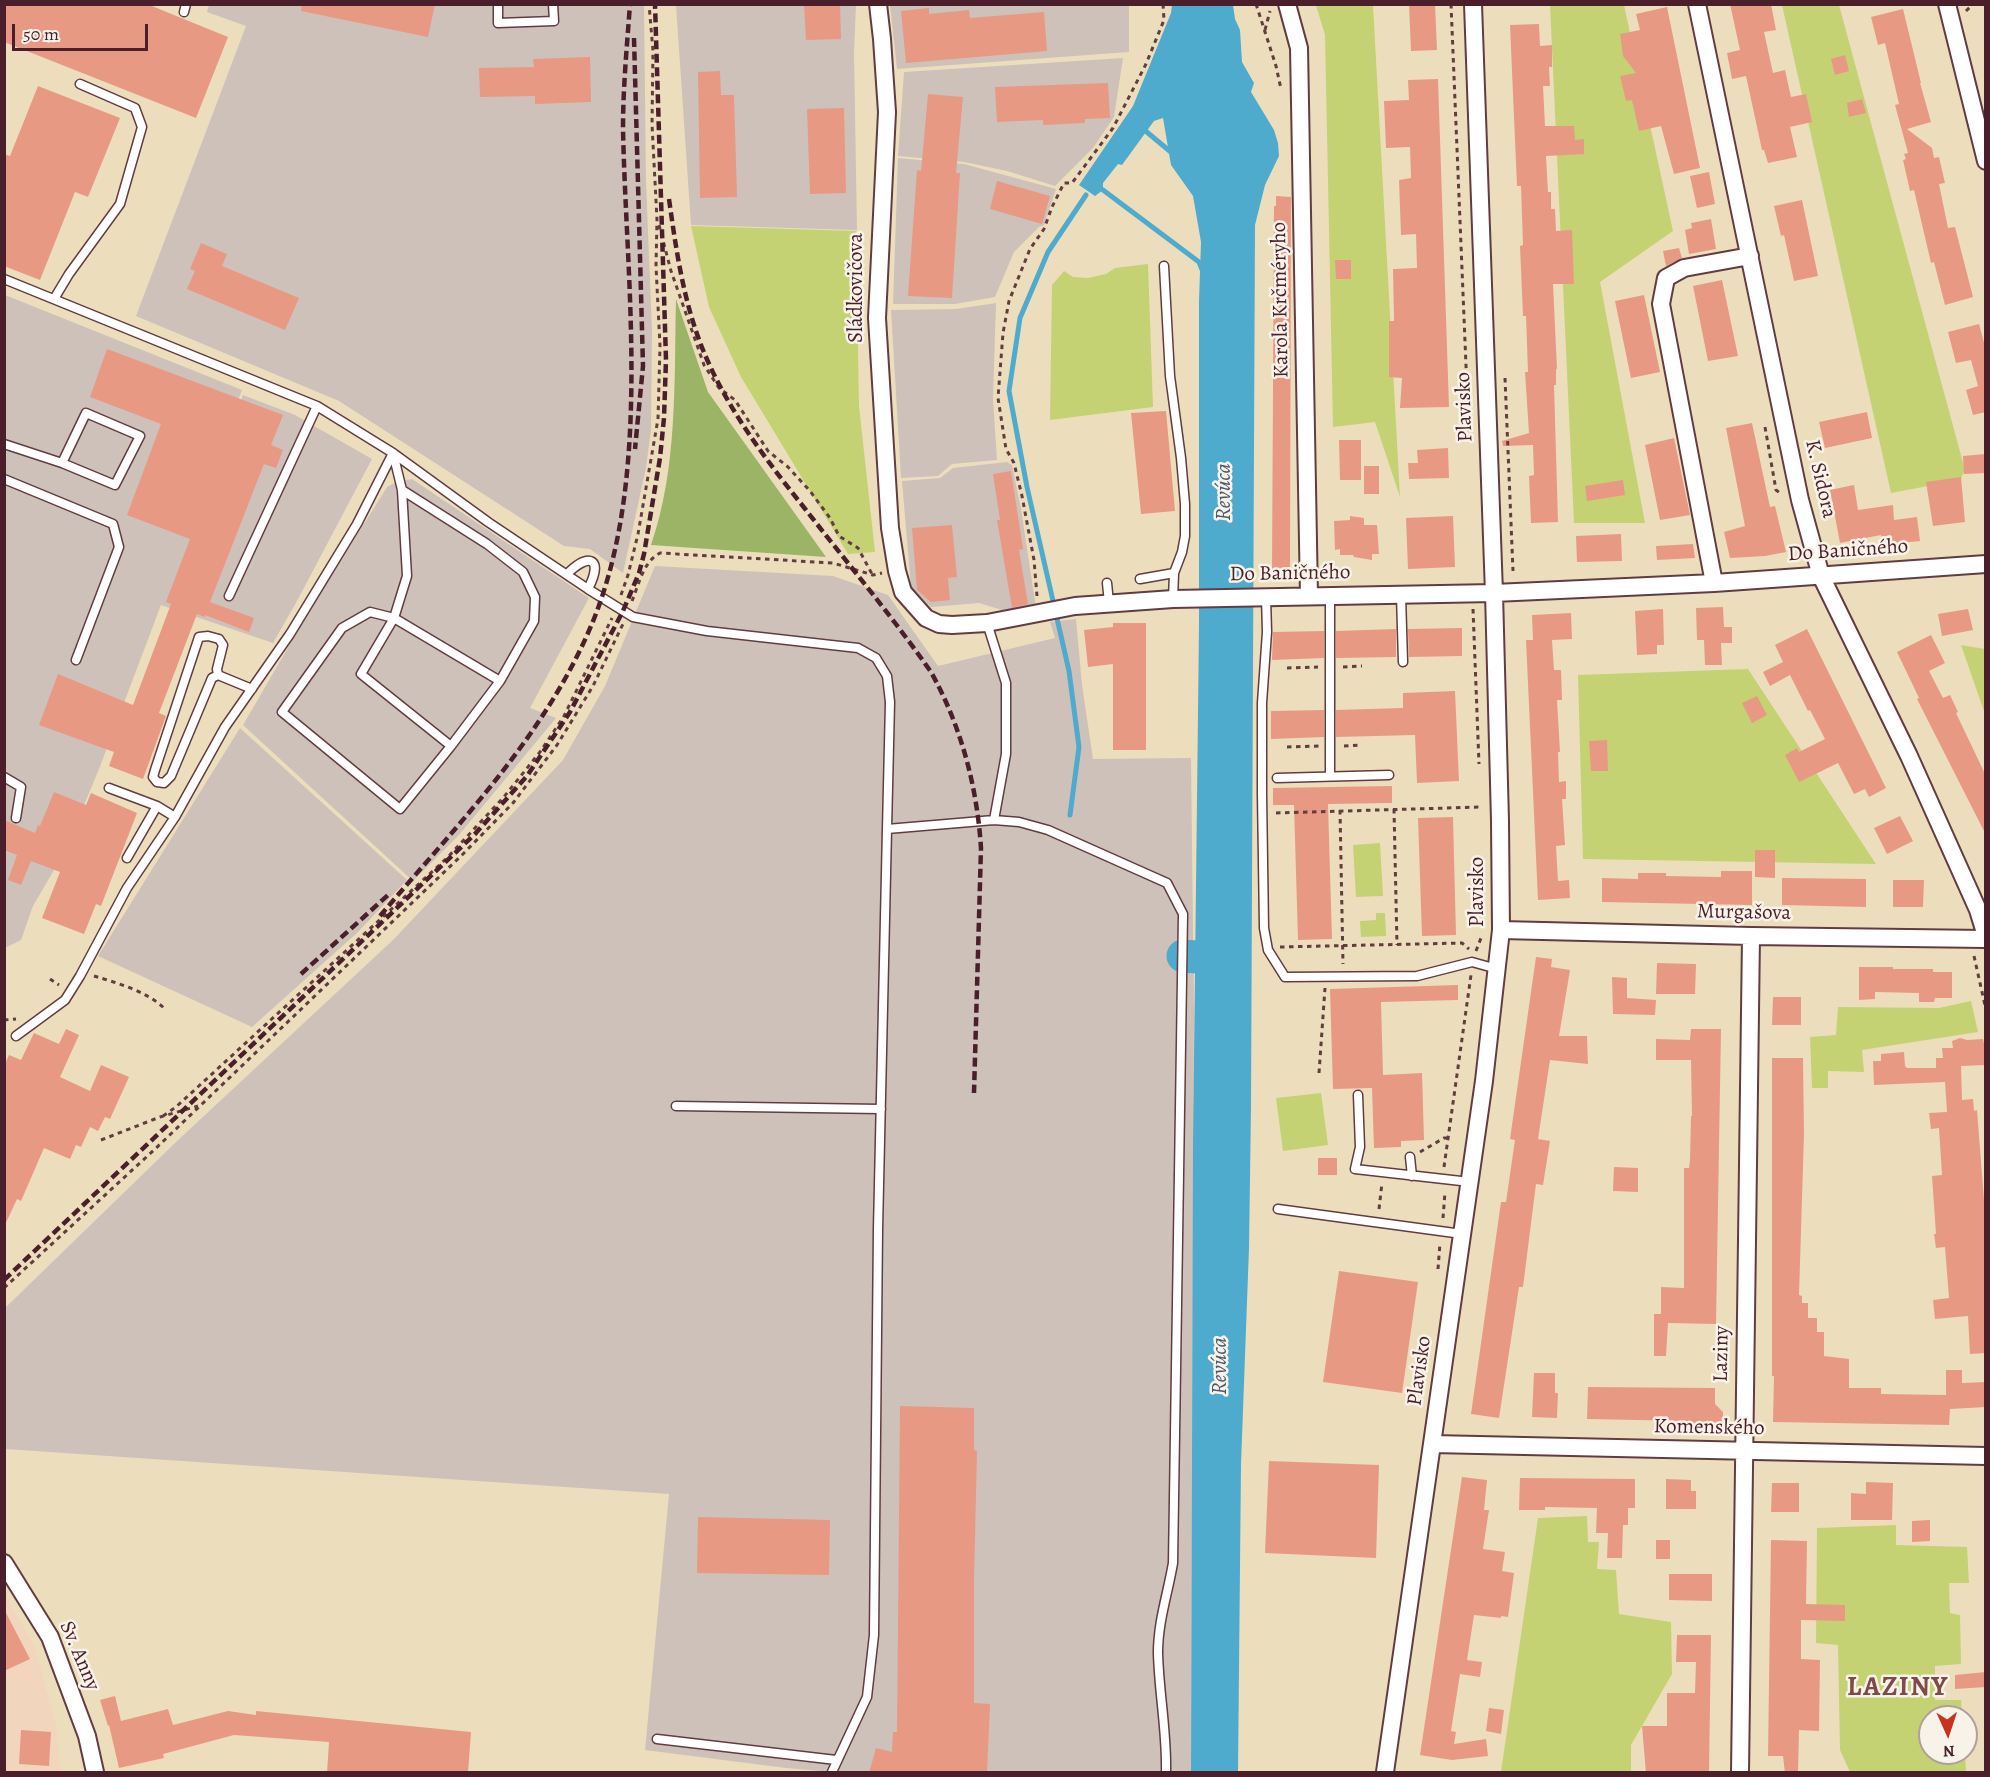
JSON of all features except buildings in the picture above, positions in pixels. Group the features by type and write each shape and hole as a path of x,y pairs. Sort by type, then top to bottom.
{"street":[{"name":"Sládkovičova","path":"878,4 887,112 877,318 890,528 897,571"},
{"name":"Plavisko","path":"1384,1773 1470,1182 1501,930 1494,592 1473,4"},
{"name":"K. Sidora","path":"1697,4 1800,500 1821,576 1909,756 1978,910 1986,938"},
{"path":"1947,4 1986,161"},
{"name":"Karola Krčméryho","path":"1279,5 1299,48 1309,597"},
{"path":"1714,583 1661,304 1666,278 1684,268 1750,256"},
{"name":"Do Baničného","path":"897,571 903,592 926,618 939,624 952,625 987,623 1075,606 1173,599 1473,593 1714,583 1986,564"},
{"name":"Murgašova","path":"1501,930 1751,936 1986,938"},
{"name":"Laziny","path":"1740,1773 1751,936"},
{"name":"Komenského","path":"1432,1444 1986,1456"},
{"name":"Sv. Anny","path":"4,1563 50,1637 87,1736 95,1773"}],"lane":[{"path":"498,4 498,23 554,21 554,4"},
{"path":"54,299 69,274 120,204 142,127 135,108 80,84"},
{"path":"1164,266 1170,376 1182,458 1185,504 1182,552 1174,573 1173,599"},
{"path":"4,279 317,406 393,453 488,522 633,617 707,631 858,648 876,658 887,676 890,702 878,1229 874,1635 867,1696 832,1773"},
{"path":"229,596 317,406"},
{"path":"4,444 62,463 115,485 140,436 86,413 62,463"},
{"path":"393,453 402,490 407,576 394,618 361,674 451,746"},
{"path":"16,1036 65,1000 127,888 175,817 225,727 290,634 357,524 393,453"},
{"path":"4,479 113,524 119,547 76,660"},
{"path":"402,490 487,544 523,572 535,597 534,621 500,681 399,809 282,712 342,628 370,612 394,618 500,681"},
{"path":"567,574 579,562 593,563 596,567 596,574 588,589"},
{"path":"1140,579 1174,573"},
{"path":"1107,582 1109,603"},
{"path":"1401,595 1402,662"},
{"path":"1262,596 1267,632 1262,703 1264,928 1268,945 1285,977 1417,976 1472,962 1497,969"},
{"path":"1330,596 1330,776"},
{"path":"987,623 1006,683 1006,754 994,820"},
{"path":"218,675 217,669 223,645 219,639 208,636 200,637 153,777 158,782 164,783 171,776 212,678 218,675 252,688"},
{"path":"1277,778 1389,776"},
{"path":"4,777 21,787 16,818"},
{"path":"109,788 157,806 175,817"},
{"path":"127,858 157,806"},
{"path":"887,829 994,820 1019,822 1048,830 1167,883 1183,914 1173,1563 1163,1603 1158,1653 1167,1742 1166,1773"},
{"path":"1359,1095 1360,1147 1355,1169 1470,1182"},
{"path":"676,1106 881,1109"},
{"path":"1410,1157 1412,1176"},
{"path":"1278,1209 1462,1234"},
{"path":"657,1739 836,1760"}],"path":[{"path":"1042,612 1034,560 1014,463 1006,449 998,398 1003,333 1009,301 1030,249 1044,229 1064,183 1072,183 1113,128 1134,88 1164,20 1163,4"},
{"path":"1256,4 1276,66 1281,90"},
{"path":"1451,4 1470,443"},
{"path":"1265,32 1279,5"},
{"path":"657,220 674,281 709,373 719,388 735,400 768,451 788,467 810,491 830,518 839,536 858,548 873,575"},
{"path":"4,1288 199,1106 462,855 513,803 557,745 593,686 627,614 646,564 653,557 660,554 833,563 873,575 897,571"},
{"path":"1473,593 1480,771"},
{"path":"1262,813 1481,807 1481,816"},
{"path":"1394,809 1397,945"},
{"path":"1340,810 1344,956 1341,977"},
{"path":"1268,945 1277,947 1462,943 1475,954 1483,933"},
{"path":"1437,1273 1446,1188 1444,1179 1448,1138 1472,962"},
{"path":"80,976 92,976 118,983 158,1002 164,1008"},
{"path":"1319,1072 1325,977"},
{"path":"101,1140 160,1117 199,1106"},
{"path":"1410,1157 1448,1138"},
{"path":"1377,1223 1383,1173"}],"shaded area":[{"path":"209,5 644,5 646,181 652,330 651,430 646,468 623,573 590,549 564,546 339,401 136,316 246,26 207,12"},
{"path":"676,5 856,5 854,52 857,230 691,225"},
{"path":"890,5 1129,5 1129,52 897,69"},
{"path":"1123,58 1114,117 1093,148 1055,186 1007,171 964,162 898,156 904,72"},
{"path":"898,158 964,164 1056,189 1044,225 1039,227 1014,252 995,297 955,304 893,304"},
{"path":"5,295 242,390 213,466 243,395 295,415 372,459 273,643 161,605 99,769 65,851 33,906 21,940 5,948"},
{"path":"996,303 993,399 997,460 952,464 938,476 901,478 891,310 956,309"},
{"path":"1007,462 1012,465 1021,509 1036,608 1012,613 979,603 931,607 911,587 902,481 940,478 953,468"},
{"path":"412,479 589,598 530,708 556,718 459,835 413,881 243,725 307,615 387,487 399,481"},
{"path":"655,566 833,576 888,595 938,666 1055,638 1050,622 1076,619 1082,685 1093,759 1191,758 1194,1013 1191,1772 821,1772 645,1750 669,1494 5,1449 5,1308 176,1142 393,940 563,760 605,686"},
{"path":"240,728 407,880 357,933 252,1027 98,956"},
{"path":"4,1593 35,1647 56,1724 61,1772 5,1772"}],"green space":[{"path":"1316,5 1373,5 1400,497 1375,422 1333,427 1325,35"},
{"path":"1550,5 1624,5 1673,231 1600,282 1645,523 1574,523"},
{"path":"1782,5 1839,5 1965,470 1960,480 1891,493"},
{"path":"691,226 856,231 859,406 875,552 848,554 741,377 709,307"},
{"path":"1148,264 1153,407 1050,420 1052,285 1064,271 1073,277 1088,278 1106,274 1115,268"},
{"path":"676,299 708,392 826,557 651,545 660,515 670,455 673,424"},
{"path":"1961,645 1985,649 1985,714"},
{"path":"1748,669 1876,864 1583,859 1578,675"},
{"path":"1380,843 1383,896 1356,897 1353,845"},
{"path":"1376,913 1385,913 1386,936 1361,937 1360,921 1376,920"},
{"path":"1971,1001 1978,1032 1862,1050 1864,1072 1828,1071 1828,1088 1812,1088 1810,1037 1836,1035 1838,1007 1939,1008"},
{"path":"1321,1093 1328,1145 1283,1151 1276,1098"},
{"path":"1587,1516 1588,1542 1599,1542 1597,1569 1616,1570 1619,1614 1671,1622 1672,1674 1631,1745 1631,1772 1501,1772 1538,1518"},
{"path":"1896,1525 1896,1545 1967,1547 1969,1583 1949,1583 1950,1613 1960,1615 1961,1664 1935,1666 1935,1700 1961,1700 1961,1705 1918,1705 1918,1765 1966,1765 1966,1772 1850,1772 1840,1750 1838,1645 1816,1643 1817,1528"}],"water":[{"path":"1172,5 1233,5 1235,19 1240,30 1242,62 1254,83 1251,92 1274,130 1279,156 1265,185 1255,225 1251,1107 1249,1248 1241,1464 1238,1772 1191,1772 1193,1144 1201,242 1193,196 1171,165 1163,118 1154,121 1122,165 1118,164 1103,183 1103,190 1095,196 1079,185 1133,106 1171,13"}],"waterway":[{"path":"1142,128 1172,153"},
{"path":"1103,190 1199,262 1203,272"},
{"name":"Revúca","path":"1070,815 1079,747 1069,671 1027,487 1009,391 1020,318 1048,252 1086,195"},
{"name":"Revúca","path":"1183,956 1224,959"}],"railway":[{"path":"380,916 494,782 546,711 588,633 609,575 622,514 629,450 631,319 623,128 630,4"},
{"path":"4,1280 475,834 527,776 570,712 623,611 639,573 644,554 660,458 664,418 666,360 655,4"},
{"path":"634,38 643,366 635,449"},
{"path":"669,199 679,263 694,326 710,366 730,404 766,458 931,672 959,735 976,802 981,848 974,1093"},
{"path":"301,974 388,895"}],"district":[{"name":"LAZINY","path":"1898,1688"}]}
